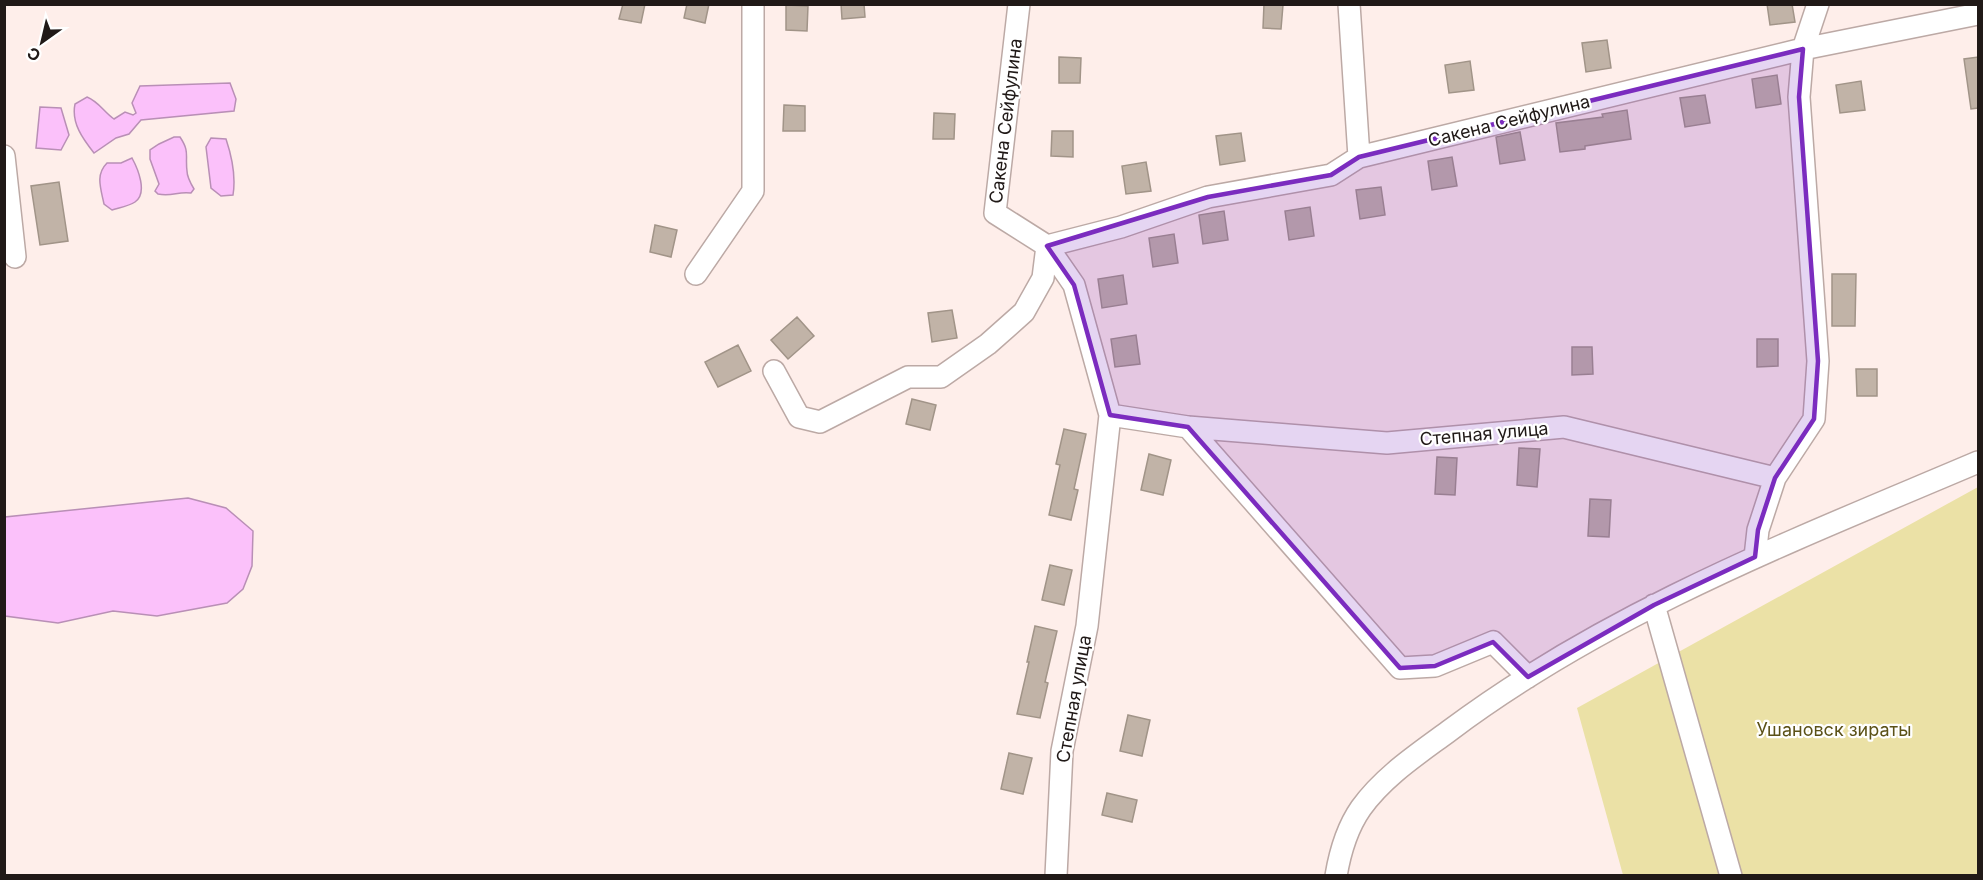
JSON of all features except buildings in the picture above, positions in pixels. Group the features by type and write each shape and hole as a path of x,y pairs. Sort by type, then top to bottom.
{"street":[{"path":"696,274 753,191 753,4"},
{"name":"Сакена Сейфулина","path":"1019,4 995,213 1047,246 1121,227 1208,197 1331,175 1359,157 1803,50 1978,14"},
{"path":"1348,4 1359,157"},
{"path":"1755,557 1758,530 1775,478 1814,419 1818,361 1799,97 1803,50 1818,4"},
{"path":"4,156 15,257"},
{"path":"774,371 799,417 820,422 908,377 941,377 988,344 1024,312 1044,278 1047,246"},
{"name":"Степная улица","path":"1047,246 1074,285 1110,415 1087,626 1062,751 1056,876"},
{"name":"Степная улица","path":"1110,415 1188,427 1387,443 1564,427 1775,478"},
{"path":"1188,427 1400,668 1435,666 1493,642 1528,678"},
{"path":"1336,876 1340,850 1360,809 1391,775 1465,719 1528,678 1654,605 1755,557 1978,462"},
{"path":"1654,605 1731,876"}],"highlighted area":[{"path":"1803,49 1799,97 1818,361 1814,419 1775,478 1758,530 1755,557 1654,605 1528,677 1493,642 1435,666 1400,668 1188,427 1110,415 1074,285 1047,246 1208,197 1331,175 1359,157"}],"green space":[{"name":"Ушановск зираты","path":"1978,487 1978,875 1623,875 1577,708"}],"shaded area":[{"path":"230,83 236,99 234,111 141,120 129,134 116,138 94,153 76,124 75,104 87,97 95,101 114,119 125,112 133,115 136,113 132,103 140,86"},
{"path":"40,107 61,108 69,135 61,150 36,148"},
{"path":"174,137 180,137 185,146 188,176 194,189 191,193 158,194 155,191 159,184 150,159 150,150"},
{"path":"211,138 226,139 233,167 233,195 221,196 211,188 206,147"},
{"path":"132,158 139,174 141,193 135,202 112,210 104,204 100,182 101,172 107,163 121,163"},
{"path":"188,498 226,508 253,531 252,566 243,589 227,603 157,616 113,611 58,623 5,616 5,517"}]}
